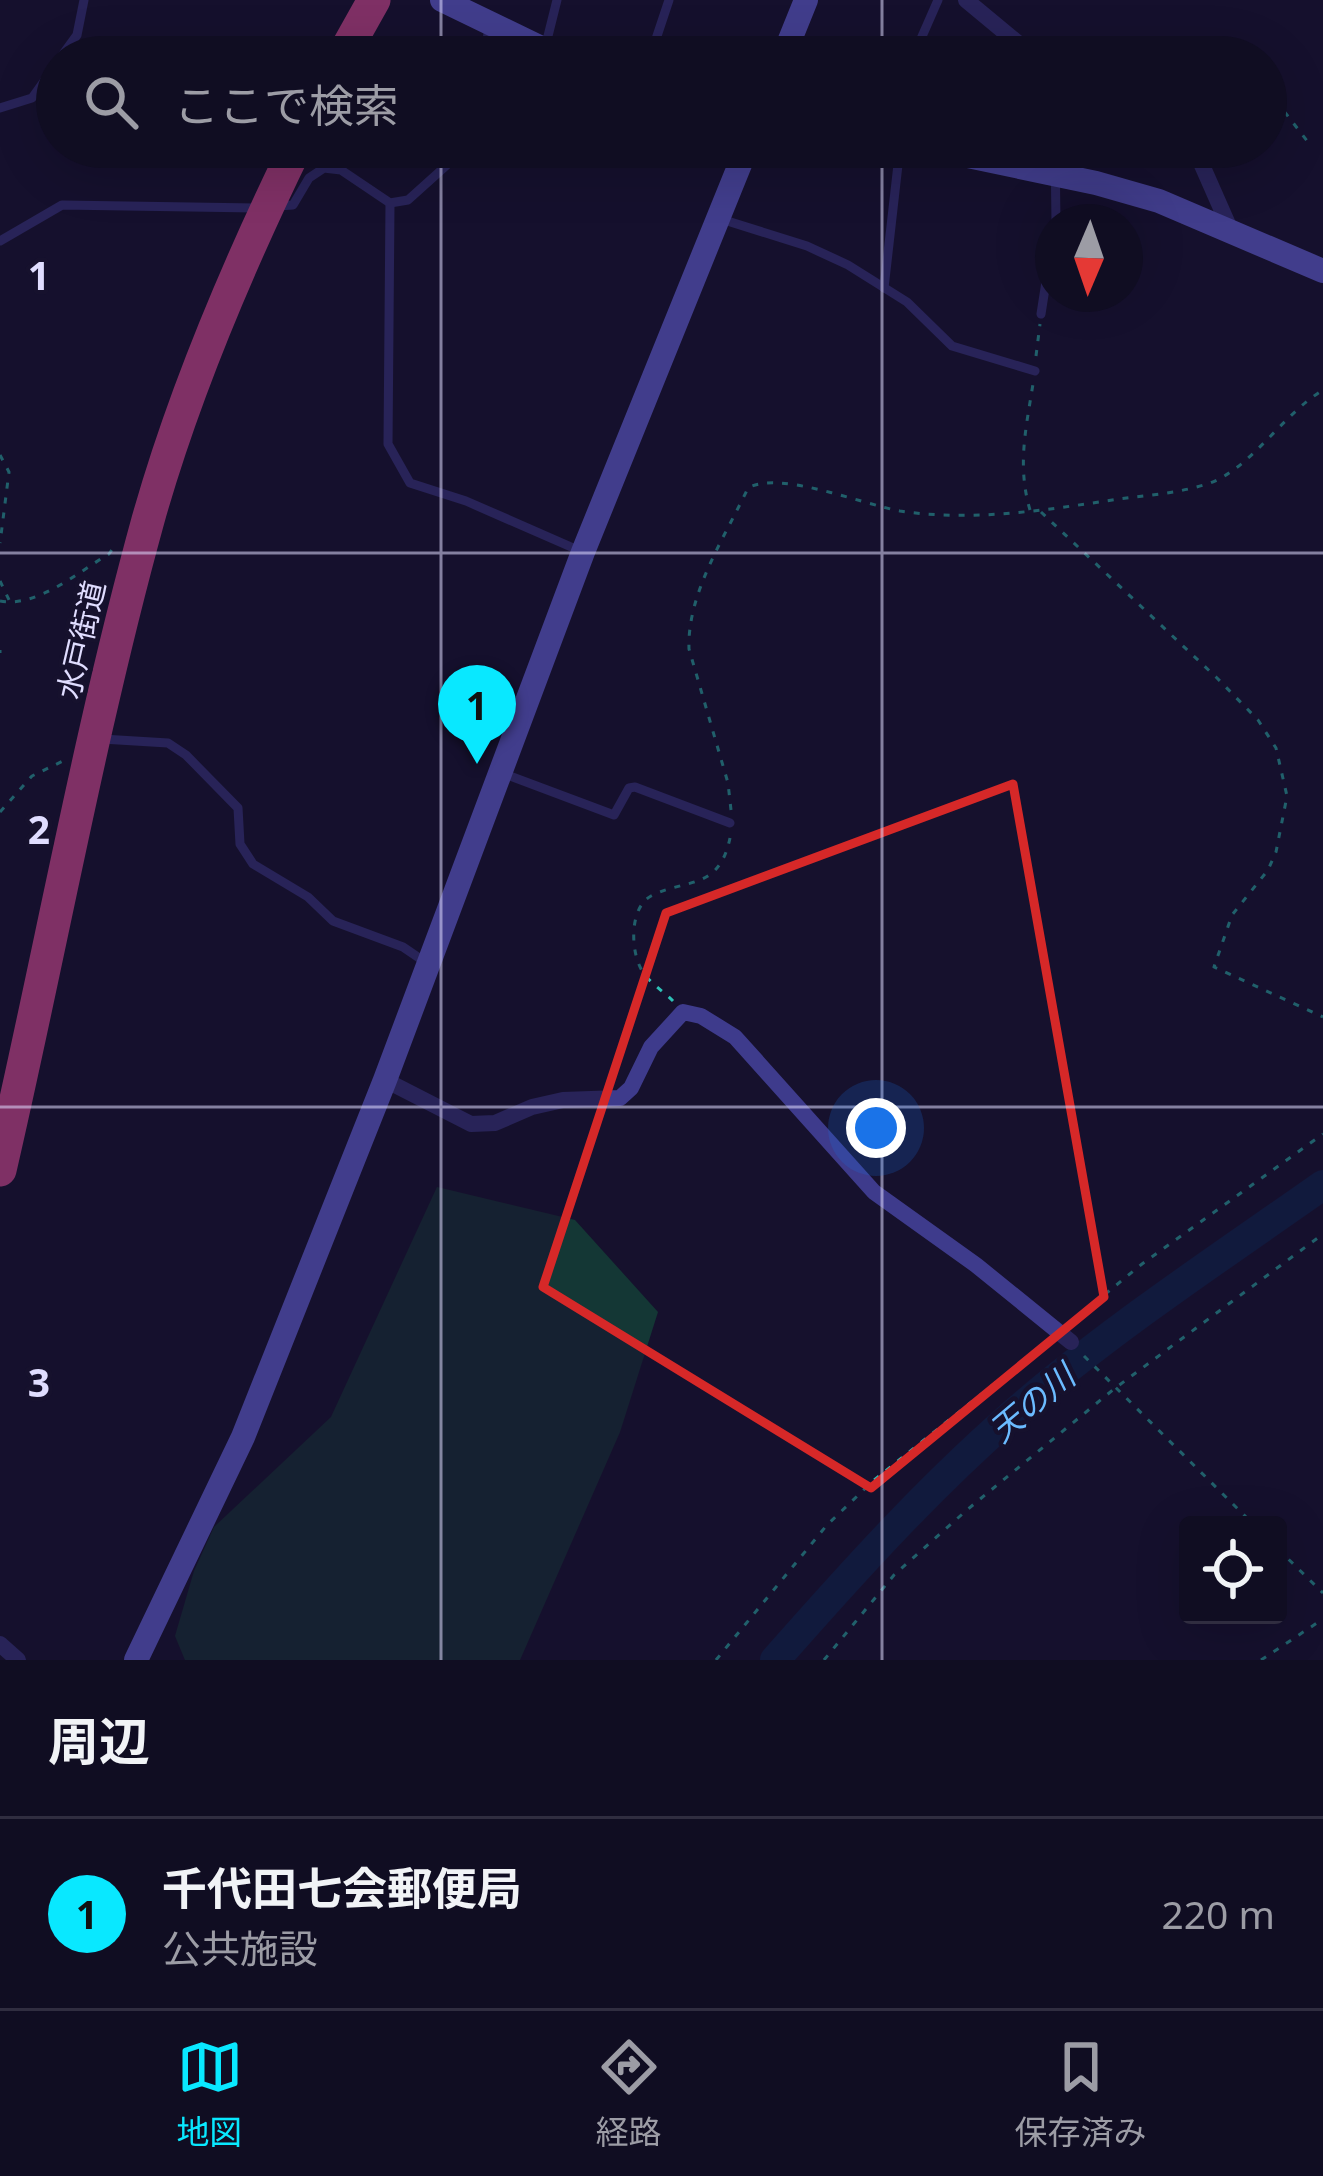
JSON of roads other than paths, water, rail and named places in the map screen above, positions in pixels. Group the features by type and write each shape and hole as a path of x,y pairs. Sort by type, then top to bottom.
{"highway":[{"path":"354,36 374,0"},
{"name":"水戸街道","path":"0,1170 93,752 160,482 220,318 286,168"}],"street":[{"path":"442,0 518,36"},
{"path":"791,36 806,0"},
{"path":"966,0 1009,36"},
{"path":"136,1660 243,1437 385,1080 583,552 738,168"},
{"path":"1020,168 1159,201 1323,271"},
{"path":"1204,168 1232,231"},
{"path":"385,1080 471,1124 496,1123 563,1100 620,1097 631,1088 651,1047 683,1012 701,1016 735,1037 874,1192 1065,1337"},
{"path":"0,1644 18,1660"}],"lane":[{"path":"76,36 84,0"},
{"path":"554,36 557,0"},
{"path":"657,36 669,0"},
{"path":"922,36 938,0"},
{"path":"488,36 490,22"},
{"path":"0,108 36,92"},
{"path":"0,241 62,205 293,205 309,178 324,168 340,170 390,203 408,200 444,168"},
{"path":"884,288 898,168"},
{"path":"1053,168 1054,204"},
{"path":"390,203 388,444 410,483 466,501 583,552"},
{"path":"718,218 807,246 884,288 907,302 952,346 1035,371"},
{"path":"93,752 168,743 186,754 238,808 240,844 253,864 308,898 333,921 403,947 428,964"},
{"path":"499,772 614,815 629,788 635,787 730,823"}],"waterway":[{"name":"天の川","path":"775,1660 867,1557 998,1427 1139,1314 1323,1185"}],"place":[{"name":"千代田七会郵便局","path":"477,764"}]}
